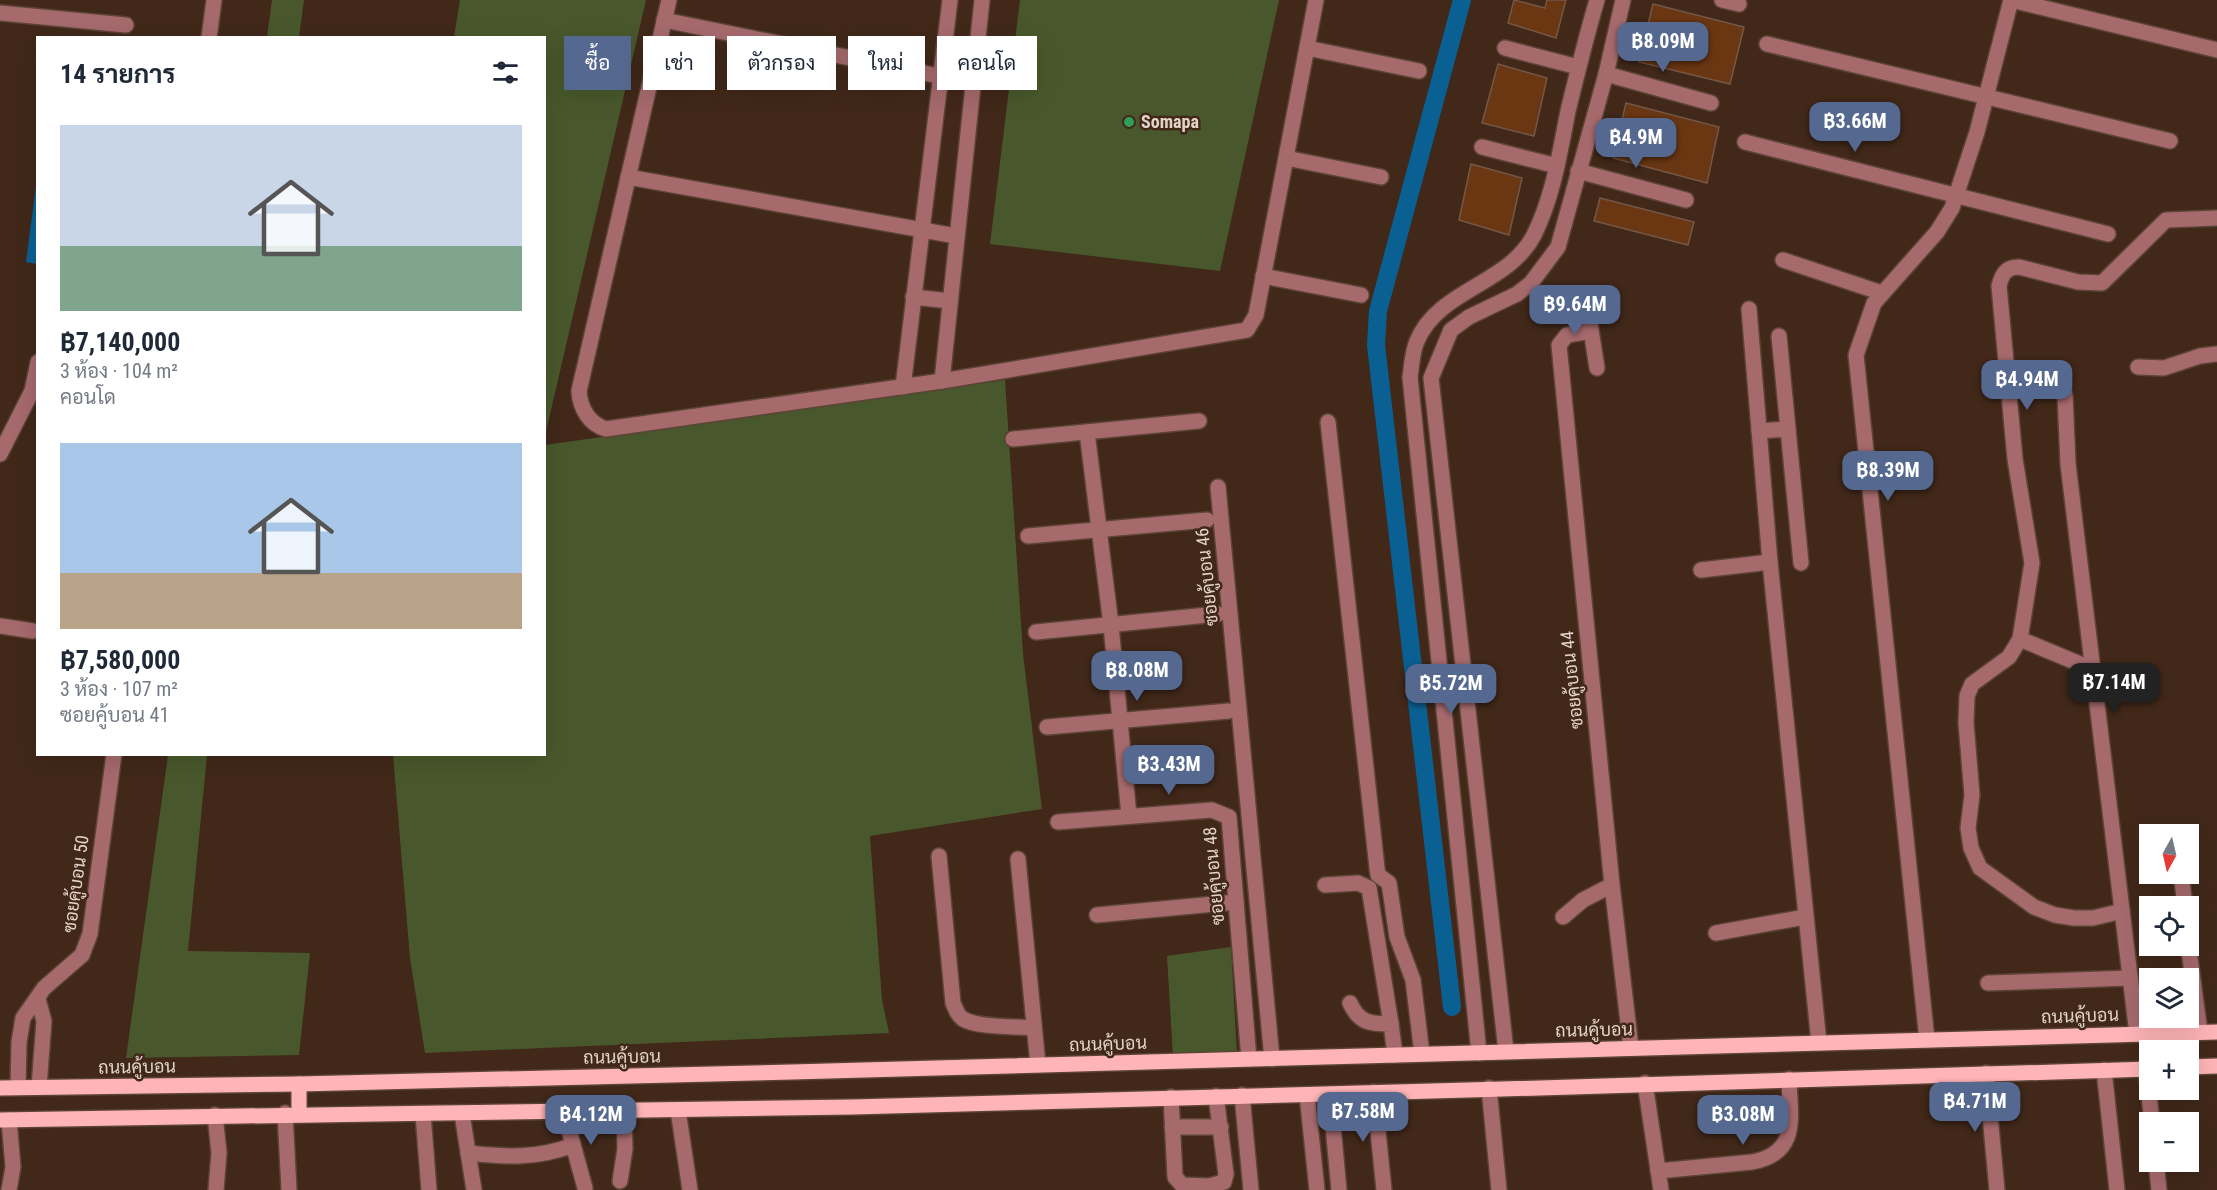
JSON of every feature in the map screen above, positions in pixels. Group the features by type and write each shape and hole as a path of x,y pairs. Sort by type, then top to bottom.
{"main road":[{"name":"ถนนคู้บอน","path":"0,1088 298,1084 2217,1032"},
{"path":"2199,1067 2217,1066"},
{"path":"4,1120 292,1113 462,1114 678,1110 1307,1095 2139,1069"},
{"path":"292,1113 298,1084"}],"street":[{"path":"209,36 214,0"},
{"path":"669,0 579,391 582,408 595,424 606,429 942,381 1241,333 1250,328 1256,319 1316,0"},
{"path":"945,36 950,0"},
{"path":"978,36 982,0"},
{"path":"1479,1053 1410,377 1416,343 1431,319 1445,306 1503,271 1517,259 1533,236 1557,166 1578,67 1597,0"},
{"path":"1506,1052 1434,423 1431,378 1451,330 1469,317 1517,294 1531,283 1558,247 1606,74 1623,0"},
{"path":"1722,0 1739,4"},
{"path":"1927,1040 1856,355 1863,329 1874,303 1936,232 1952,208 1986,96 2011,0 2217,50"},
{"path":"0,13 126,25"},
{"path":"664,20 937,76"},
{"path":"1767,44 2170,141"},
{"path":"1307,48 1419,71"},
{"path":"1505,48 1578,67"},
{"path":"1606,74 1711,103"},
{"path":"903,387 938,90"},
{"path":"942,381 972,90"},
{"path":"1745,142 2108,234"},
{"path":"1482,147 1557,166"},
{"path":"1286,158 1382,177"},
{"path":"1578,171 1686,200"},
{"path":"628,177 957,236"},
{"path":"2122,910 2093,918 2074,918 2055,915 2034,907 1980,868 1971,848 1968,828 1972,795 1970,745 1966,723 1967,696 1972,684 2009,657 2020,639 2031,563 2015,459 2000,301 2001,276 2011,267 2019,267 2078,282 2102,283 2166,220 2217,218"},
{"path":"1782,260 1882,293"},
{"path":"1263,276 1361,295"},
{"path":"913,297 950,301"},
{"path":"1586,298 1597,368"},
{"path":"1749,309 1770,562 1819,1044"},
{"name":"ซอยคู้บอน 44","path":"1592,331 1567,335 1559,345 1612,885 1631,1048"},
{"path":"1779,336 1801,563"},
{"path":"2138,367 2163,368 2200,356 2217,354"},
{"path":"0,454 32,391 36,372"},
{"path":"1410,377 1431,378"},
{"path":"2065,395 2068,464 2138,1034"},
{"path":"1013,439 1199,421"},
{"path":"1328,422 1378,875 1389,883 1397,937 1413,980 1422,1054"},
{"path":"1758,431 1788,429"},
{"path":"1058,822 1130,816 1111,625 1087,432"},
{"name":"ซอยคู้บอน 46","path":"1218,486 1272,1059"},
{"path":"1028,536 1207,520"},
{"path":"1701,570 1770,562"},
{"path":"1036,632 1218,614"},
{"path":"0,627 33,631"},
{"path":"2020,639 2092,669"},
{"path":"1047,727 1229,711"},
{"name":"ซอยคู้บอน 50","path":"18,1087 19,1042 23,1018 57,974 82,955 90,934 114,756"},
{"name":"ซอยคู้บอน 48","path":"1130,816 1212,810 1229,817 1249,1059"},
{"path":"939,856 953,1003 958,1015 976,1023 1034,1028"},
{"path":"1018,858 1038,1065"},
{"path":"1325,885 1358,884 1369,888 1395,1055"},
{"path":"1563,917 1583,900 1612,885"},
{"path":"1097,915 1236,902"},
{"path":"1716,933 1805,917"},
{"path":"2190,956 2200,1032"},
{"path":"1988,983 2130,978"},
{"path":"38,999 44,1022 39,1087"},
{"path":"1350,1003 1359,1018 1365,1022 1391,1024"},
{"path":"2104,1070 2116,1190"},
{"path":"1986,1073 1997,1190"},
{"path":"1658,1171 1752,1162 1765,1159 1777,1152 1786,1143 1790,1132 1789,1079"},
{"path":"1644,1083 1661,1190"},
{"path":"1489,1088 1499,1190"},
{"path":"1374,1092 1384,1190"},
{"path":"1330,1094 1339,1190"},
{"path":"1242,1095 1251,1190"},
{"path":"1307,1095 1317,1190"},
{"path":"1172,1097 1174,1168 1178,1183 1209,1186 1224,1182 1226,1174 1216,1096"},
{"path":"678,1110 690,1190"},
{"path":"620,1181 625,1149 624,1111"},
{"path":"564,1112 585,1188"},
{"path":"289,1190 292,1113"},
{"path":"423,1114 429,1190"},
{"path":"462,1114 474,1190"},
{"path":"215,1115 219,1153 216,1190"},
{"path":"4,1120 13,1167 9,1190"},
{"path":"1172,1127 1221,1127"},
{"path":"468,1153 526,1157 552,1154 573,1145"},
{"path":"2157,1172 2159,1190"}],"green space":[{"path":"272,0 304,0 299,36 267,36"},
{"path":"460,0 646,0 631,65 631,36 564,36 564,90 625,90 546,432 546,36 454,36"},
{"name":"Somapa","path":"1020,0 1279,0 1220,271 990,244 1009,90 1037,90 1037,36 1016,36"},
{"path":"1005,380 1023,654 1042,809 870,836 882,1000 889,1033 425,1053 410,958 393,756 546,756 546,445"},
{"path":"168,756 207,756 188,951 310,953 299,1055 126,1058"},
{"path":"1231,947 1237,1054 1173,1056 1167,956"}],"water":[{"path":"36,186 36,264 26,262"}],"building":[{"path":"1514,0 1545,8 1547,0 1566,0 1556,38 1508,23"},
{"path":"1653,4 1744,27 1730,84 1639,62"},
{"path":"1498,64 1547,78 1534,136 1482,123"},
{"path":"1626,103 1719,127 1707,183 1613,158"},
{"path":"1471,164 1522,178 1509,235 1459,220"},
{"path":"1600,198 1694,222 1688,245 1594,221"}],"waterway":[{"path":"1452,1007 1376,345 1378,311 1462,0"}],"place":[{"name":"Somapa","path":"1129,122"}]}
